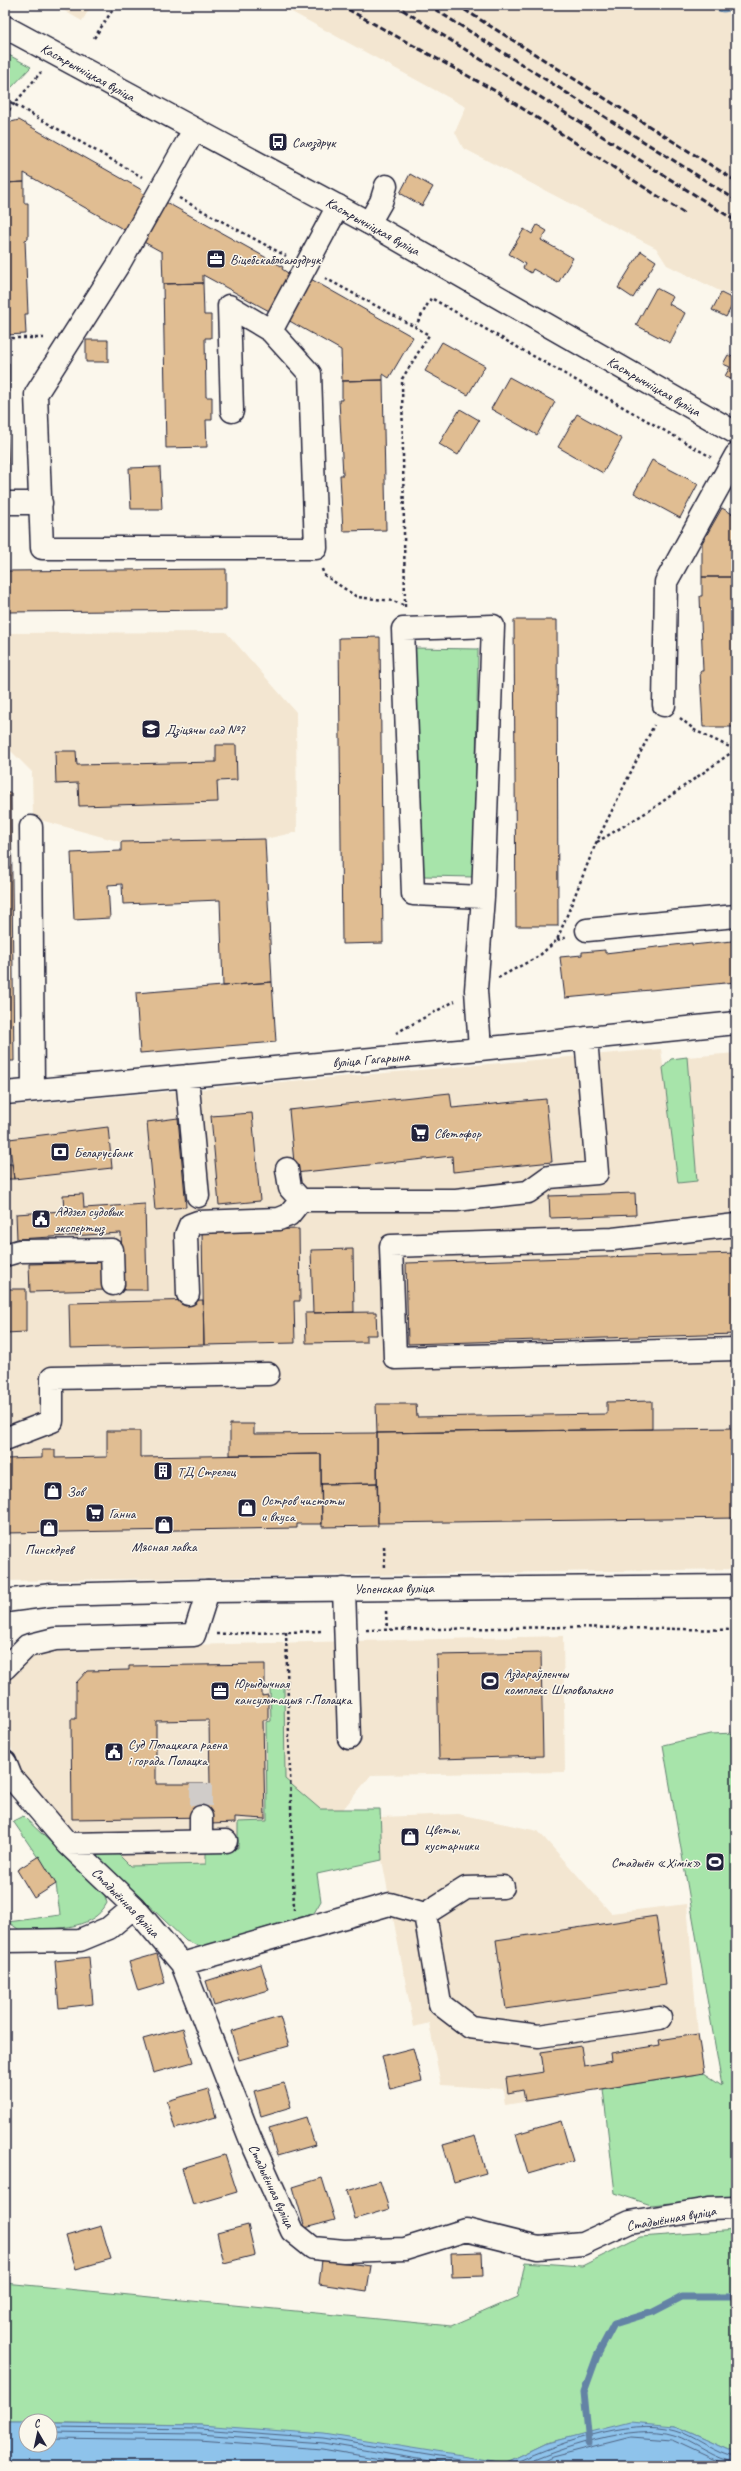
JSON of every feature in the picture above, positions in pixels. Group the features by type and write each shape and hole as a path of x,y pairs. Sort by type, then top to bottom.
{"street":[{"name":"Кастрычніцкая вуліца","path":"5,27 194,130 369,222 736,433"},
{"path":"194,130 120,262 74,337 36,394 42,548 316,548 310,374 271,331 229,306 232,411"},
{"path":"369,222 381,202 386,186"},
{"path":"271,331 338,206"},
{"path":"664,705 666,582 732,461"},
{"path":"5,503 41,503"},
{"path":"480,1049 476,990 483,897 493,626 403,629 413,894 483,897"},
{"path":"31,827 33,1090"},
{"path":"587,930 736,916"},
{"name":"вуліца Гагарына","path":"5,1093 480,1049 736,1022"},
{"path":"287,1169 290,1188 302,1200 456,1200 528,1192 549,1177 597,1173 586,1038"},
{"path":"188,1076 198,1196"},
{"path":"188,1294 186,1234 190,1225 198,1222 279,1219 288,1215 302,1200"},
{"path":"736,1225 613,1239 391,1246 395,1358 736,1349"},
{"path":"5,1255 19,1251 112,1250 113,1284"},
{"path":"5,1439 52,1421 52,1378 268,1374"},
{"name":"Успенская вуліца","path":"5,1601 51,1595 208,1591 736,1586"},
{"path":"344,1589 344,1631 349,1738"},
{"name":"Успенская вуліца","path":"5,1591 51,1595"},
{"path":"5,1668 27,1646 54,1639 194,1635 208,1591"},
{"name":"Стадыённая вуліца","path":"5,1762 11,1777 68,1844 134,1907 182,1964 250,2138 292,2231 313,2248 344,2251 405,2249 466,2230 538,2248 582,2244 630,2222 709,2209 736,2208"},
{"path":"201,1817 201,1841"},
{"path":"68,1844 226,1841"},
{"path":"182,1964 390,1904 425,1914 466,1888 503,1887"},
{"path":"5,1941 80,1940 109,1928 134,1907"},
{"path":"425,1914 440,2004 470,2027 539,2036 660,2018"}],"path":[{"path":"94,38 116,5"},
{"path":"5,115 41,72"},
{"path":"5,99 161,188 429,336 402,379 405,606 403,629"},
{"path":"415,327 431,298 732,461"},
{"path":"5,338 74,337"},
{"path":"316,548 324,576 357,597 392,601 405,606"},
{"path":"392,1036 539,956 557,940 596,843 664,705 696,731 736,750 652,809 596,843"},
{"path":"194,1635 567,1627 736,1630"},
{"path":"286,1632 295,1931"},
{"path":"734,2393 736,2384"}],"shaded area":[{"path":"54,5 92,5 82,21"},
{"path":"279,5 736,5 736,299 667,265 656,248 463,148 455,132 466,107"},
{"name":"Дзіцячы сад №7","path":"226,632 296,712 297,832 265,839 121,842 33,818 32,772 5,745 5,633"},
{"path":"661,1049 678,1183 697,1181 687,1057 736,1053 736,1569 5,1581 5,1106"},
{"path":"563,1636 565,1772 371,1775 299,1863 202,1947 186,1941 94,1853 21,1775 7,1736 5,1692 7,1679 35,1654 58,1648"},
{"path":"458,1814 538,1831 611,1913 687,1904 698,2034 704,2073 505,2105 503,2089 441,2085 429,2023 414,2027 382,1860 380,1817"}],"green space":[{"path":"5,53 31,67 11,88 5,89"},
{"path":"413,648 478,649 474,877 424,876"},
{"path":"687,1057 697,1181 678,1183 663,1068 671,1059"},
{"path":"270,1687 284,1687 285,1779 320,1809 380,1809 382,1860 317,1874 321,1901 314,1913 202,1947 186,1941 94,1853 116,1852 130,1866 206,1864 206,1849 238,1848 238,1822 267,1821 266,1722 271,1721"},
{"path":"736,1733 736,2196 651,2205 615,2193 603,2089 704,2073 722,2085 663,1745 710,1734"},
{"path":"23,1816 104,1893 107,1903 100,1912 91,1919 81,1924 69,1927 21,1931 8,1922 60,1915 56,1884 13,1821"},
{"path":"736,2230 736,2453 675,2426 588,2433 547,2443 505,2463 200,2425 58,2423 58,2413 18,2413 18,2422 5,2422 5,2283 451,2326 518,2297 525,2262 582,2266 640,2237"}],"water":[{"path":"711,5 736,6 733,9 723,12 717,10"},
{"path":"5,2422 18,2422 18,2453 58,2453 58,2423 200,2425 324,2434 505,2463 547,2443 629,2422 675,2426 736,2453 736,2466 5,2466"}],"building":[{"path":"19,120 142,190 141,192 146,195 128,232 24,173 24,182 5,183 5,126 7,123"},
{"path":"410,174 433,187 422,206 400,193"},
{"path":"24,182 24,203 28,203 28,239 25,240 28,314 25,314 26,334 5,335 5,183"},
{"name":"Віцебскаблсаюздрук","path":"162,200 283,267 282,269 288,273 289,278 271,312 203,275 203,283 163,284 162,252 140,240"},
{"path":"537,225 547,231 541,240 573,258 558,283 533,269 531,273 523,268 525,264 509,254 524,229 532,234"},
{"path":"641,251 656,261 633,298 618,288"},
{"path":"309,278 413,337 389,378 383,374 383,380 342,381 341,350 286,319"},
{"path":"203,283 204,315 211,315 211,338 205,338 206,397 212,397 212,420 206,420 207,447 166,448 163,284"},
{"path":"656,288 673,297 669,304 685,313 670,343 636,325"},
{"path":"721,293 735,300 726,317 712,310"},
{"path":"86,340 108,340 108,362 86,362"},
{"path":"442,342 485,366 468,395 425,371"},
{"path":"728,355 735,358 736,356 736,382 725,376 730,367 723,364"},
{"path":"5,363 9,363 9,399 6,399 9,473 6,473 5,494"},
{"path":"509,377 555,402 537,435 491,409"},
{"path":"383,380 386,530 343,531 340,475 343,475 339,400 342,400 342,381"},
{"path":"460,409 479,420 458,455 439,444"},
{"path":"577,414 622,439 603,473 558,447"},
{"path":"652,460 698,484 680,518 634,493"},
{"path":"160,467 162,509 131,509 129,468"},
{"path":"722,508 736,516 736,577 702,577 702,543"},
{"path":"5,517 8,517 8,612 5,612"},
{"path":"226,569 226,610 8,612 8,571"},
{"path":"702,577 736,577 736,727 703,727 700,671 703,671 700,596 702,596"},
{"path":"514,620 557,620 558,926 516,926"},
{"path":"380,637 383,943 342,944 339,638"},
{"path":"216,745 236,745 237,780 217,781 218,802 79,806 78,783 56,784 55,751 76,751 77,765 216,762"},
{"path":"5,793 11,793 14,1061 5,1061"},
{"path":"265,839 272,982 223,986 220,900 123,904 122,884 108,885 110,918 74,920 71,853 121,851 121,842"},
{"path":"732,939 736,939 736,982 565,998 560,957 582,955 582,952 605,950 605,953 692,943 692,945 732,941"},
{"path":"272,982 276,1042 140,1053 136,993"},
{"name":"Светофор","path":"450,1093 452,1108 546,1099 552,1162 453,1172 452,1156 295,1173 289,1110"},
{"path":"252,1113 260,1201 219,1205 211,1116"},
{"path":"178,1118 186,1207 155,1210 147,1122"},
{"name":"Беларусбанк","path":"108,1127 112,1168 14,1179 9,1139"},
{"path":"5,1164 12,1164 14,1179 5,1179"},
{"path":"635,1193 636,1215 550,1218 549,1196"},
{"path":"83,1194 84,1208 145,1204 147,1290 124,1290 121,1233 17,1239 16,1214 64,1211 63,1195"},
{"path":"299,1229 300,1301 294,1301 295,1343 204,1345 202,1231"},
{"path":"353,1249 354,1312 313,1313 311,1250"},
{"path":"736,1253 736,1334 408,1344 406,1263"},
{"path":"104,1262 105,1290 30,1292 29,1264"},
{"path":"5,1289 26,1289 26,1332 5,1333"},
{"path":"203,1300 204,1345 70,1348 69,1303"},
{"path":"376,1312 377,1335 366,1335 366,1342 306,1343 305,1313"},
{"path":"652,1401 652,1429 377,1433 376,1404 416,1404 417,1417 607,1414 607,1402"},
{"path":"230,1424 254,1424 254,1434 377,1433 377,1483 321,1484 321,1454 230,1455"},
{"path":"736,1428 736,1518 378,1523 377,1433"},
{"name":"ТД Стрелец","path":"107,1431 140,1431 140,1457 321,1454 322,1524 297,1524 297,1528 5,1533 5,1459 42,1458 42,1450 55,1450 55,1458 107,1457"},
{"path":"377,1483 378,1526 322,1527 321,1484"},
{"name":"Аздараўленчы комплекс Шкловалакно","path":"541,1653 543,1756 439,1759 437,1655"},
{"name":"Суд Полацкага раена і горада Полацка","path":"265,1664 265,1689 262,1689 262,1696 268,1695 268,1720 263,1720 265,1819 235,1817 235,1823 211,1824 211,1817 72,1819 71,1719 76,1719 76,1683 87,1671 129,1670 129,1666","holes":["209,1720 210,1784 156,1784 156,1721"]},
{"path":"39,1856 56,1884 34,1898 17,1870"},
{"path":"656,1916 666,1985 506,2009 496,1940"},
{"path":"157,1954 165,1983 138,1991 129,1962"},
{"path":"89,1957 93,2004 59,2008 55,1961"},
{"path":"261,1964 269,1990 214,2006 206,1981"},
{"path":"280,2017 289,2046 239,2060 231,2031"},
{"path":"183,2028 193,2062 153,2073 143,2039"},
{"path":"698,2034 704,2073 525,2101 523,2090 508,2093 506,2078 544,2072 541,2052 581,2046 584,2066 612,2061 611,2053 660,2045 659,2040"},
{"path":"413,2048 422,2081 390,2089 382,2056"},
{"path":"284,2083 291,2107 261,2116 254,2091"},
{"path":"208,2089 216,2117 175,2129 167,2101"},
{"path":"306,2117 315,2145 277,2156 269,2128"},
{"path":"561,2121 573,2161 528,2174 516,2134"},
{"path":"475,2136 486,2173 454,2182 443,2145"},
{"path":"225,2155 237,2192 193,2205 182,2168"},
{"path":"322,2178 335,2220 305,2228 293,2187"},
{"path":"380,2181 389,2209 355,2219 347,2191"},
{"path":"248,2225 255,2255 224,2263 217,2233"},
{"path":"101,2226 111,2259 76,2269 66,2236"},
{"path":"482,2252 483,2276 452,2277 451,2253"},
{"path":"322,2260 371,2266 367,2291 319,2284"}],"waterway":[{"path":"589,2443 584,2392 597,2356 614,2324 653,2312 682,2297 736,2297"}],"tunnel":[{"path":"201,1784 201,1817"}],"railway":[{"path":"340,5 497,92 684,213"},
{"path":"395,5 736,221"},
{"path":"428,5 736,200"},
{"path":"457,5 736,181"}],"place":[{"name":"Саюздрук","path":"278,142"},
{"name":"Віцебскаблсаюздрук","path":"216,259"},
{"name":"Дзіцячы сад №7","path":"151,729"},
{"name":"Светофор","path":"420,1133"},
{"name":"Беларусбанк","path":"60,1152"},
{"name":"Аддзел судовых экспертыз","path":"41,1219"},
{"name":"ТД Стрелец","path":"163,1471"},
{"name":"Зов","path":"53,1491"},
{"name":"Остров чистоты и вкуса","path":"247,1508"},
{"name":"Ганна","path":"95,1513"},
{"name":"Мясная лавка","path":"164,1525"},
{"name":"Пинскдрев","path":"49,1528"},
{"name":"Аздараўленчы комплекс Шкловалакно","path":"490,1681"},
{"name":"Юрыдычная кансультацыя г.Полацка","path":"220,1691"},
{"name":"Суд Полацкага раена і горада Полацка","path":"114,1752"},
{"name":"Цветы, кустарники","path":"410,1837"},
{"name":"Стадыён «Хімік»","path":"715,1862"}]}
